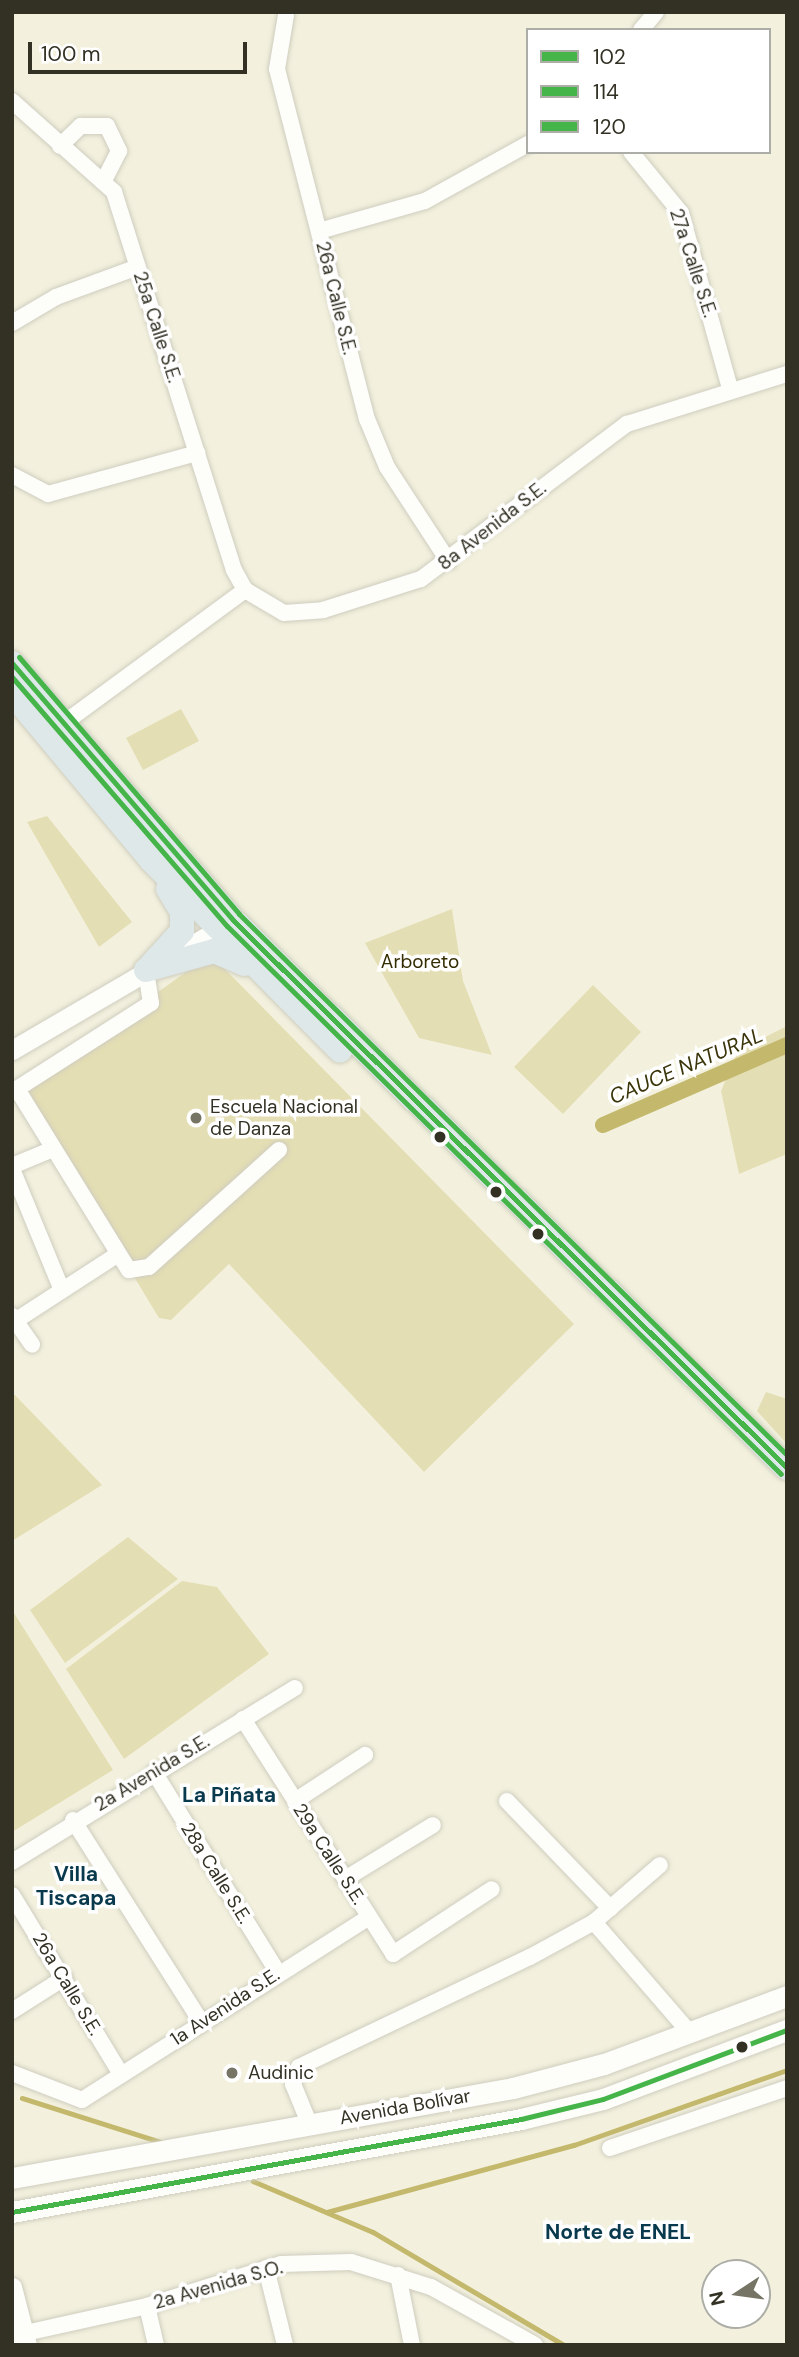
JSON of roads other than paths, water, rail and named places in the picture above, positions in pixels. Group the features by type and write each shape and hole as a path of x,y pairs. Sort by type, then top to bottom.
{"main road":[{"path":"12,663 272,985 787,1488"},
{"path":"12,692 152,861 225,925 787,1468"},
{"path":"146,970 177,939 184,921 152,861"},
{"path":"146,970 224,952 272,985"},
{"name":"Avenida Bolívar","path":"12,2178 513,2088 690,2032 787,1996"},
{"path":"736,2015 787,2005"},
{"name":"Avenida Bolívar","path":"12,2212 603,2099 787,2030"},
{"path":"12,2193 44,2172"}],"street":[{"path":"643,28 656,12"},
{"name":"26a Calle S.E.","path":"286,15 277,69 368,419 402,494 449,562"},
{"name":"25a Calle S.E.","path":"12,102 114,192 197,453 245,590"},
{"path":"60,146 81,126 107,126 119,151 103,182"},
{"path":"319,231 425,201 526,145"},
{"name":"27a Calle S.E.","path":"633,154 681,213 730,388"},
{"path":"12,323 56,297 138,267"},
{"name":"8a Avenida S.E.","path":"245,590 284,613 303,614 421,579 449,562 598,441 658,410 787,374"},
{"path":"12,475 48,495 197,453"},
{"path":"61,726 245,590"},
{"path":"12,1049 225,925"},
{"path":"146,970 151,1003 15,1090 53,1149 115,1256 129,1270 149,1267 279,1150"},
{"path":"53,1149 12,1168 61,1288"},
{"path":"32,1345 14,1319 115,1256"},
{"name":"2a Avenida S.E.","path":"12,1861 73,1820 295,1688"},
{"name":"29a Calle S.E.","path":"243,1719 393,1954 492,1889"},
{"path":"295,1801 365,1755"},
{"name":"28a Calle S.E.","path":"154,1772 278,1973"},
{"path":"508,1801 610,1908"},
{"path":"73,1820 201,2022"},
{"path":"345,1879 433,1825"},
{"path":"309,2123 293,2084 299,2067 594,1922 660,1866"},
{"name":"26a Calle S.E.","path":"12,1895 121,2074"},
{"name":"1a Avenida S.E.","path":"12,2073 82,2100 369,1917"},
{"path":"594,1922 690,2032"},
{"path":"12,2011 64,1978"},
{"path":"610,2148 787,2088"},
{"name":"2a Avenida S.O.","path":"21,2338 147,2306 266,2268 351,2262 398,2276 535,2345"},
{"path":"266,2268 285,2345"},
{"path":"398,2276 412,2345"},
{"path":"12,2287 21,2338"},
{"path":"147,2306 156,2345"}],"waterway":[{"name":"CAUCE NATURAL","path":"603,1125 787,1045"},
{"path":"327,2212 574,2145 787,2070"},
{"path":"22,2098 164,2143"},
{"path":"253,2181 373,2232 564,2345"}],"place":[{"name":"Escuela Nacional de Danza","path":"196,1118"},
{"name":"Audinic","path":"232,2073"}],"district":[{"name":"La Piñata","path":"229,1795"},
{"name":"Villa Tiscapa","path":"76,1886"},
{"name":"Norte de ENEL","path":"618,2232"}],"park label":[{"name":"Arboreto","path":"420,962"}]}
